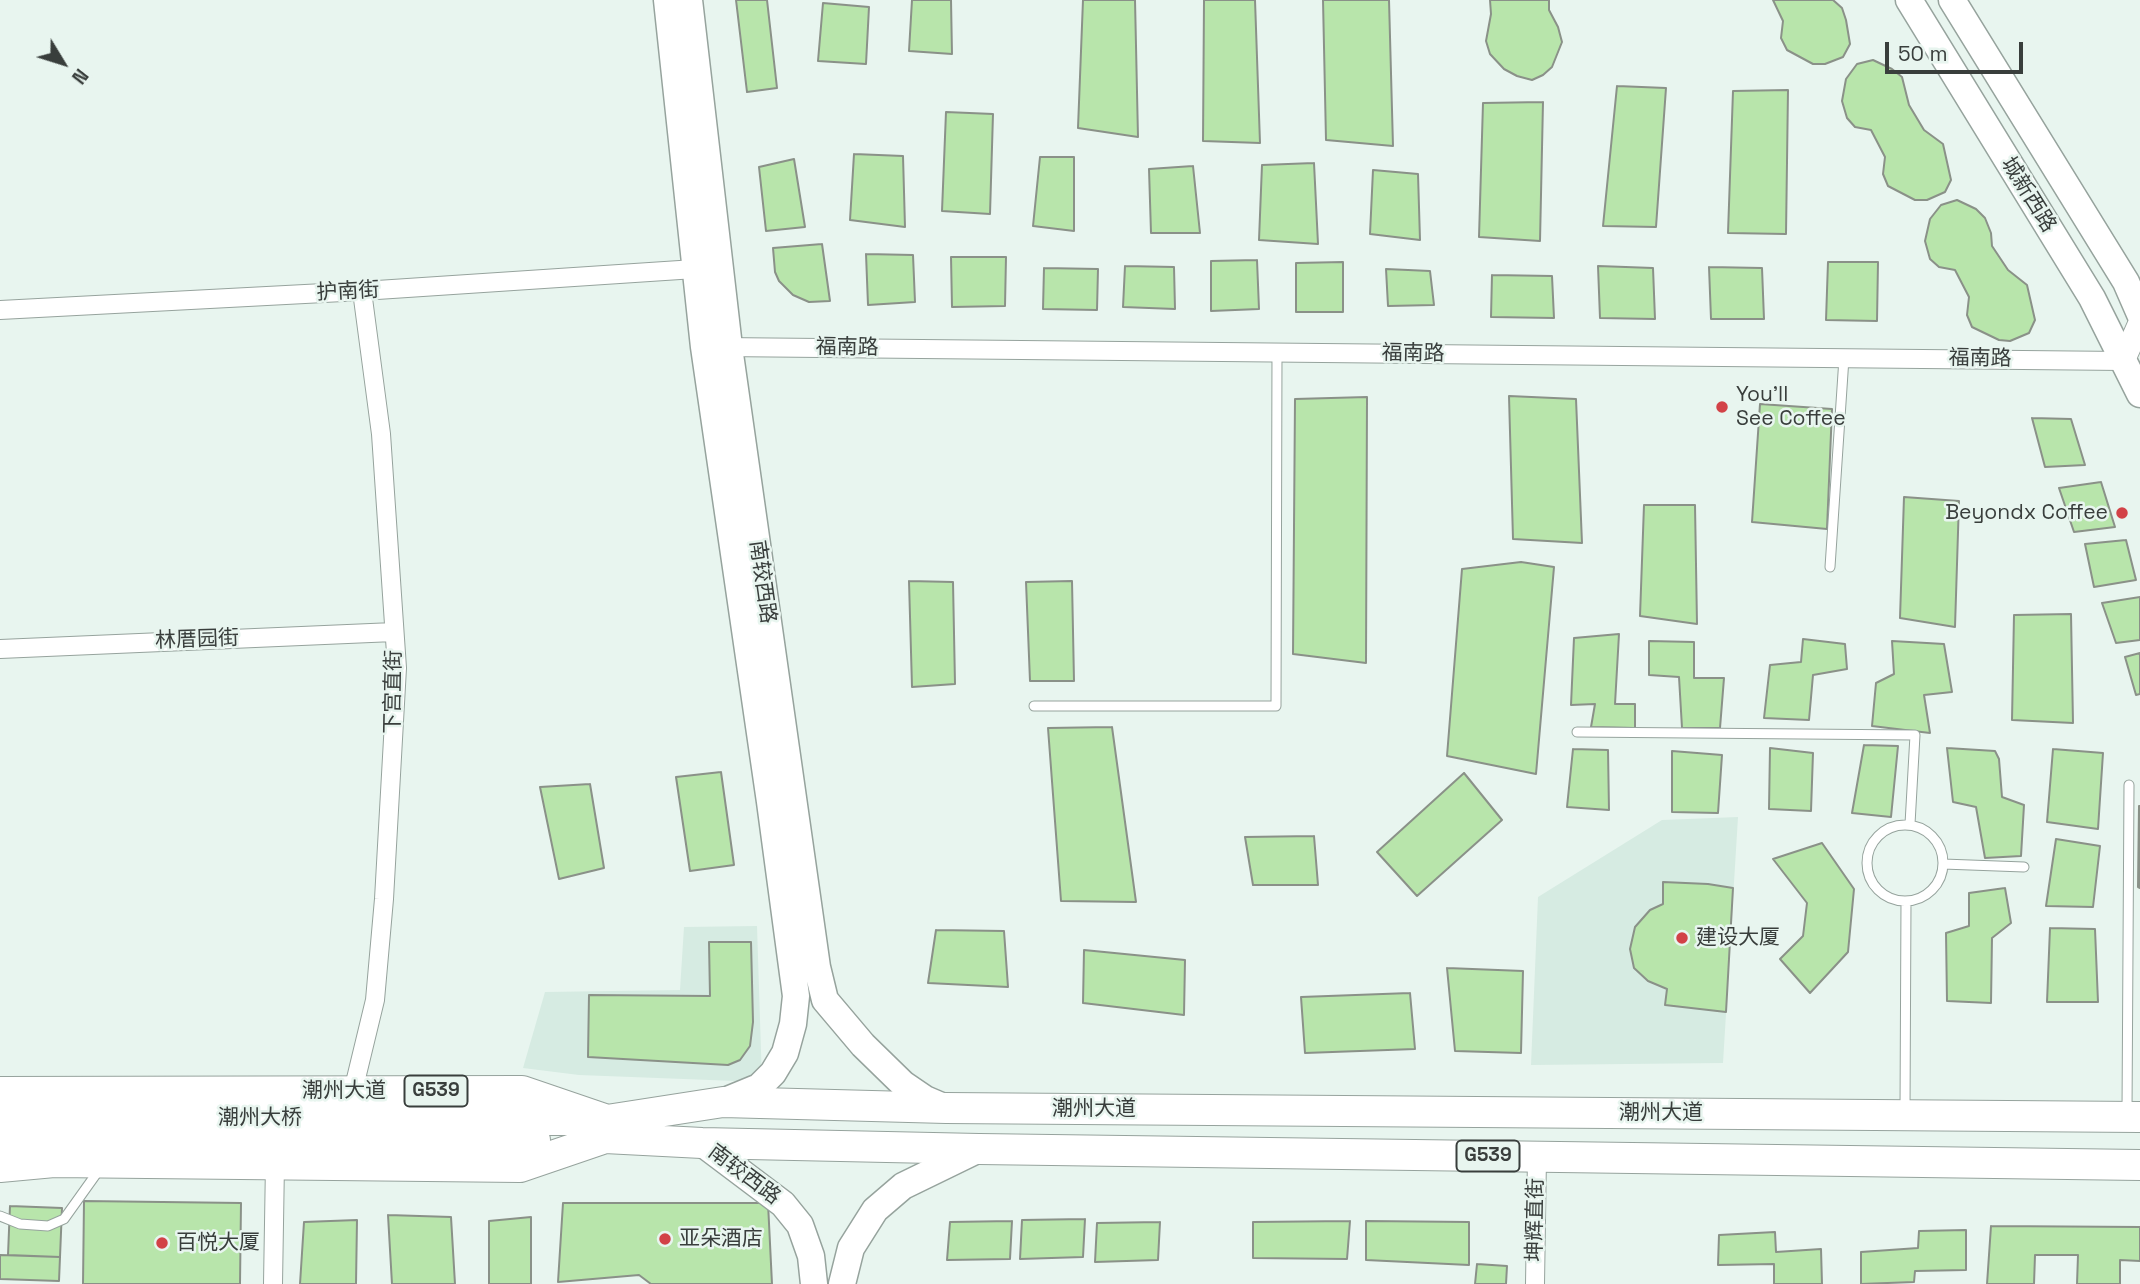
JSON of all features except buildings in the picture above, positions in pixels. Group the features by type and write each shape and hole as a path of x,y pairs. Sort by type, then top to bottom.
{"highway":[{"name":"潮州大道","path":"0,1093 522,1091 606,1129 702,1143 2140,1165"},
{"name":"潮州大道","path":"0,1167 54,1163 275,1163 520,1167 606,1129 723,1102 946,1108 2136,1115"},
{"name":"潮州大桥","path":"0,1122 113,1117 518,1130"},
{"path":"518,1130 606,1129"},
{"name":"潮州大桥","path":"0,1143 518,1130"}],"main road":[{"name":"南较西路","path":"667,0 695,269 716,347 815,953 825,1000 863,1045 902,1084 925,1099 946,1108"},
{"name":"南较西路","path":"689,0 716,347 796,996 793,1024 785,1053 773,1073 759,1087 723,1102"},
{"name":"城新西路","path":"1909,0 2092,298 2140,394"},
{"name":"城新西路","path":"1952,0 2126,282 2140,314"},
{"name":"南较西路","path":"702,1143 783,1204 800,1226 804,1236 811,1256 814,1284"},
{"path":"842,1284 851,1248 875,1210 903,1186 979,1149"}],"street":[{"name":"护南街","path":"0,310 362,291 695,269"},
{"name":"下宫直街","path":"353,1091 375,1000 384,899 397,668 381,434 362,291"},
{"path":"2123,361 2140,323"},
{"name":"福南路","path":"716,347 2123,361"},
{"name":"林厝园街","path":"0,649 394,632"},
{"name":"坤辉直街","path":"1535,1284 1536,1157"},
{"path":"274,1284 275,1163"}],"lane":[{"path":"1034,706 1276,706 1277,352"},
{"path":"1830,567 1844,358"},
{"path":"1577,732 1915,736 1910,824"},
{"path":"2129,785 2136,1115"},
{"path":"1910,824 1933,835 1940,846 1943,864 1938,882 1930,892 1906,901 1883,894 1874,885 1868,874 1867,861 1870,848 1886,829 1910,824"},
{"path":"1943,864 2024,867"},
{"path":"1905,1115 1906,901"},
{"path":"0,1216 20,1224 48,1226 64,1219 91,1178 107,1163"}],"shaded area":[{"name":"建设大厦","path":"1738,817 1723,1063 1531,1065 1538,897 1662,820"},
{"path":"757,926 762,1082 579,1075 523,1068 545,992 680,990 684,927"}],"place":[{"name":"You'll See Coffee","path":"1722,407"},
{"name":"Beyondx Coffee","path":"2122,513"},
{"name":"建设大厦","path":"1682,938"},
{"name":"亚朵酒店","path":"665,1239"},
{"name":"百悦大厦","path":"162,1243"}]}
